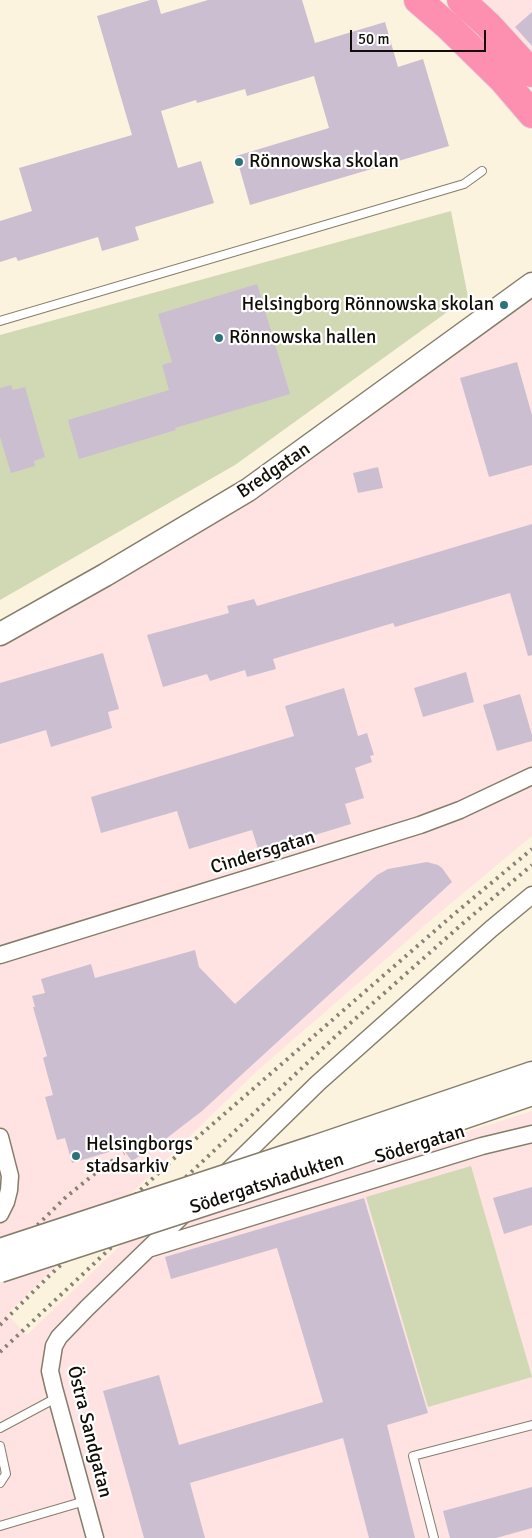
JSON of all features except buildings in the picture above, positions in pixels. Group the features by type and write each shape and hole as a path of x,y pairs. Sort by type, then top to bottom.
{"highway":[{"path":"418,0 489,66 532,114"},
{"path":"461,0 488,24 532,73"}],"main road":[{"name":"Bredgatan","path":"0,634 105,576 248,490 532,284"},
{"name":"Södergatsviadukten","path":"0,1271 317,1157 532,1073"},
{"name":"Södergatsviadukten","path":"0,1250 532,1094"}],"street":[{"name":"Cindersgatan","path":"0,955 420,825 460,810 532,776"},
{"path":"148,1249 318,1083 491,929 532,895"},
{"name":"Södergatan","path":"148,1249 482,1146 532,1134"},
{"path":"0,1137 10,1176 6,1202 0,1214"},
{"name":"Östra Sandgatan","path":"95,1538 56,1398 50,1371 51,1359 54,1346 59,1337 148,1249"}],"lane":[{"path":"0,321 464,184 482,171"},
{"path":"0,1428 56,1398"},
{"path":"434,1538 413,1456 532,1425"},
{"path":"0,1446 6,1474 0,1483"},
{"path":"0,1526 85,1501"}],"shaded area":[{"path":"484,0 532,0 532,60"},
{"path":"532,293 532,836 438,914 257,1071 7,1314 27,1335 126,1240 532,1111 532,1538 0,1538 0,641"}],"green space":[{"path":"451,211 468,297 235,465 0,600 0,335"},
{"path":"471,1166 532,1377 428,1407 366,1197"}],"railway":[{"path":"0,1325 48,1277 184,1149 453,915 532,849"},
{"path":"0,1352 337,1035 532,865"},
{"path":"0,1262 66,1197 103,1167 124,1153"}],"place":[{"name":"Rönnowska skolan","path":"239,162"},
{"name":"Helsingborg Rönnowska skolan","path":"504,305"},
{"name":"Rönnowska hallen","path":"219,338"},
{"name":"Helsingborgs stadsarkiv","path":"76,1156"}]}
